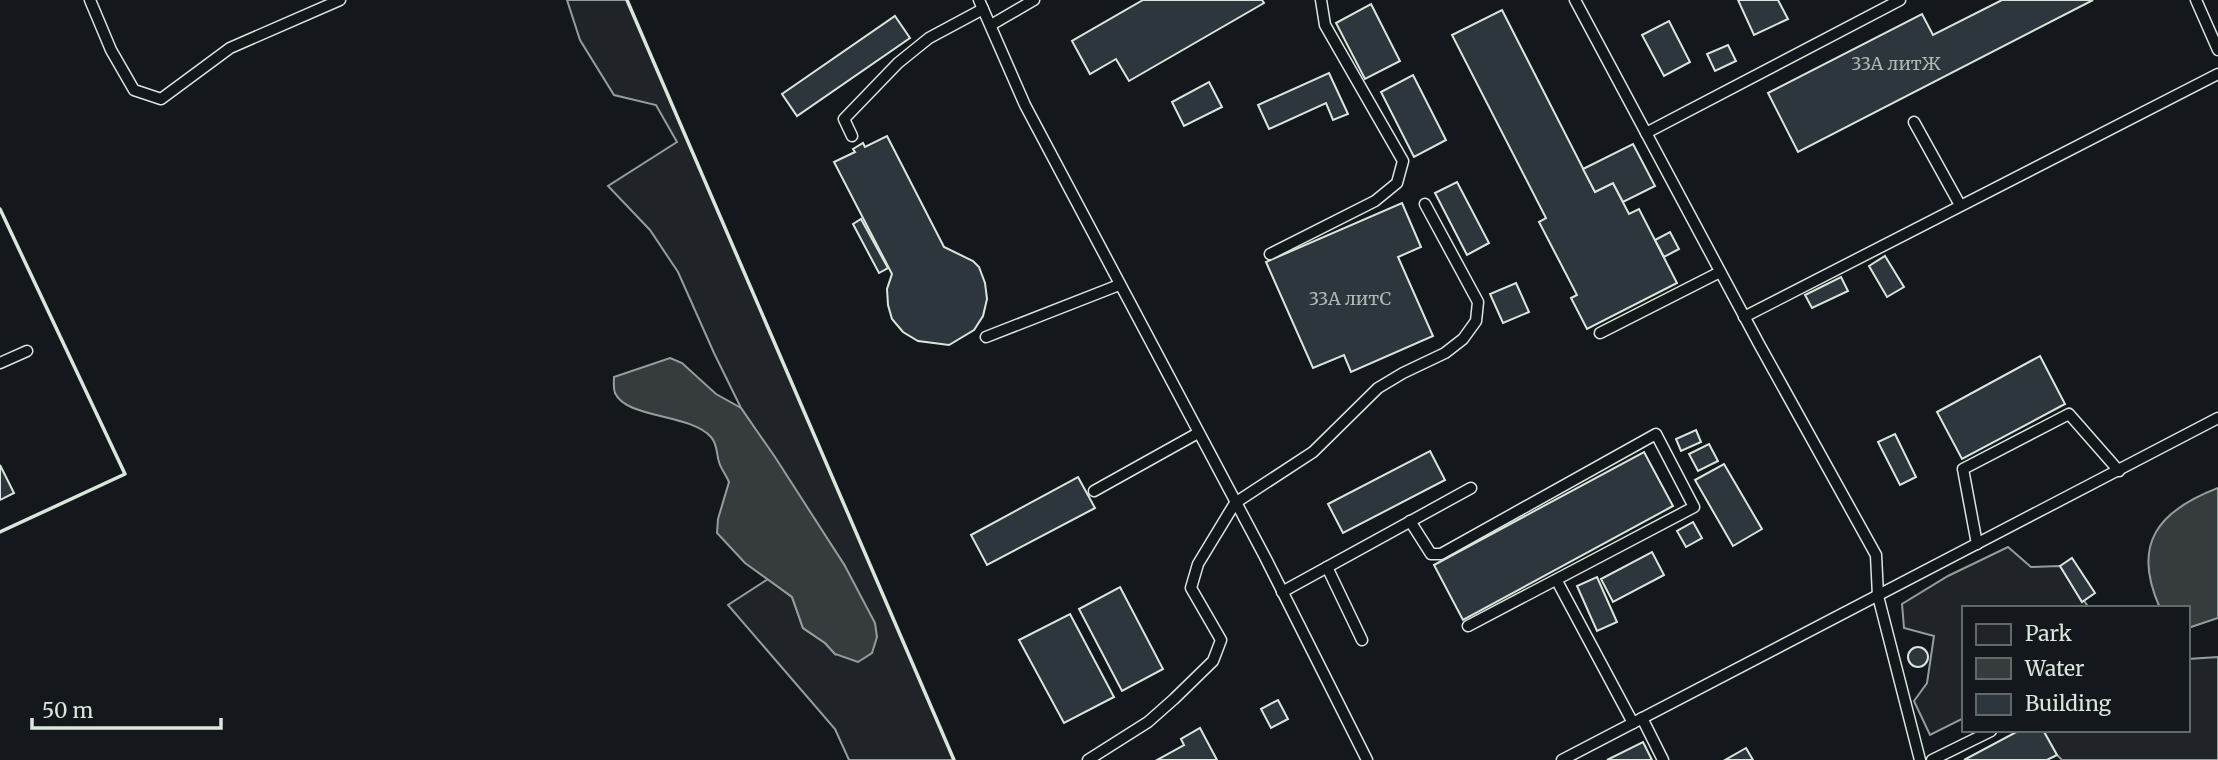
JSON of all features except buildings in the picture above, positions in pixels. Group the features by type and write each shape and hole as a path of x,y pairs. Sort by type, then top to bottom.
{"lane":[{"path":"89,0 111,50 134,90 161,99 230,48 340,0"},
{"path":"991,24 1034,0"},
{"path":"1270,254 1375,201 1396,183 1403,161 1325,25 1321,0"},
{"path":"1575,0 1875,555 1878,596 1920,760"},
{"path":"1646,133 1900,0"},
{"path":"2196,0 2218,50"},
{"path":"852,136 844,119 898,63 929,38 981,5 1025,105 1236,503 1367,760"},
{"path":"1744,317 2218,74"},
{"path":"1914,122 1960,205"},
{"path":"1088,760 1148,722 1213,662 1221,640 1191,588 1198,564 1236,503 1313,452 1378,388 1445,353 1463,338 1476,321 1478,302 1426,204"},
{"path":"1600,333 1720,272"},
{"path":"986,337 1119,285"},
{"path":"0,363 27,351"},
{"path":"1977,544 1963,470 2068,414 2119,471"},
{"path":"1563,760 2218,418"},
{"path":"1094,491 1198,433"},
{"path":"1410,521 1431,554 1441,554 1656,435 1694,508 1468,626"},
{"path":"1282,592 1471,488"},
{"path":"1326,567 1362,640"},
{"path":"1557,581 1663,760"},
{"path":"1932,760 1987,732"}],"green space":[{"path":"567,0 627,0 954,760 849,760 835,729 728,605 768,579 792,597 803,628 825,643 835,654 845,566 741,408 678,272 650,230 608,186 677,142 656,105 614,95 580,40"},
{"path":"2008,547 2031,567 2060,566 2088,606 1962,606 1962,719 1930,735 1914,701 1927,683 1934,636 1904,628 1902,604 1948,576"},
{"path":"2218,657 2218,760 2062,760 2057,755 2044,732 2190,732 2190,659"}],"water":[{"path":"670,358 682,363 716,394 741,408 775,457 845,566 875,623 877,637 872,653 858,662 835,654 825,643 803,628 792,597 745,563 717,533 718,519 729,482 711,437 688,424 632,407 615,393 614,377"},
{"path":"2218,488 2218,618 2190,627 2190,606 2159,606 2148,565 2150,548 2166,519 2197,497"}],"wall":[{"path":"627,0 954,760"},
{"path":"0,209 125,474 0,532"}]}
